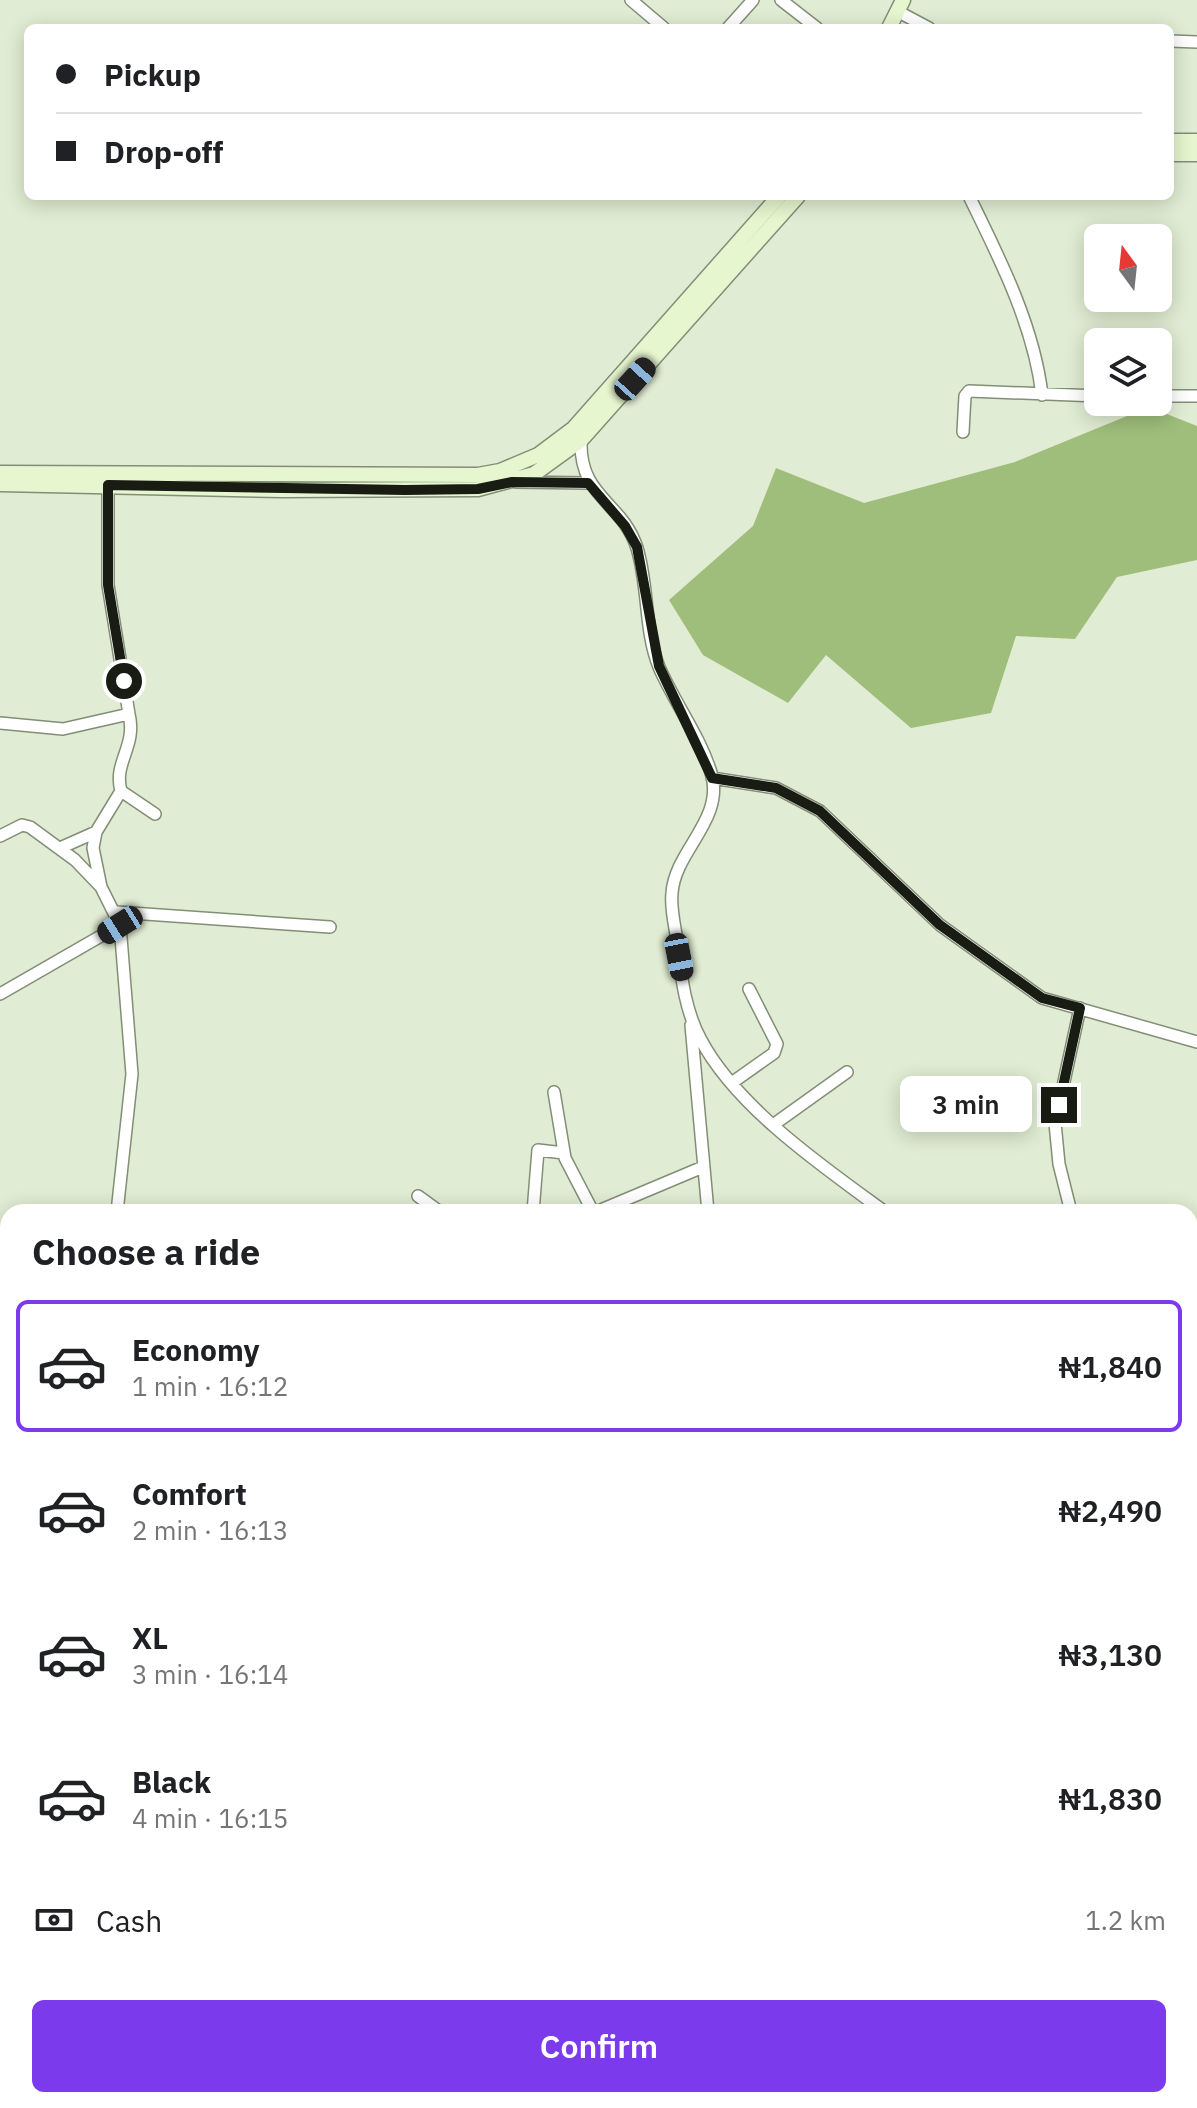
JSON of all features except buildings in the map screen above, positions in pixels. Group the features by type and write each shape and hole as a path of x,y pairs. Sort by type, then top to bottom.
{"main road":[{"path":"891,24 900,3"},
{"path":"1174,141 1197,141"},
{"path":"1174,154 1197,154"},
{"path":"0,484 405,484 500,471 556,443 574,428 775,200"},
{"path":"0,473 405,484 478,489 512,482 548,467 581,440 794,200"}],"street":[{"path":"631,0 659,24"},
{"path":"732,24 753,0"},
{"path":"781,0 812,24"},
{"path":"900,3 924,24"},
{"path":"1174,41 1197,42"},
{"path":"971,200 1026,325 1038,361 1042,395"},
{"path":"963,432 965,396 969,391 1084,396"},
{"path":"1172,396 1197,396"},
{"path":"581,440 581,456 588,483 625,526 637,547 659,666 712,778 710,811 679,862 672,893 690,1017 707,1204"},
{"path":"512,482 588,483"},
{"path":"108,485 108,585 134,732 118,777 121,791 96,832 93,848 101,887 118,918 132,1074 118,1204"},
{"path":"0,723 63,729 129,714"},
{"path":"712,778 776,788 820,811 940,925 1042,998 1197,1042"},
{"path":"121,791 155,814"},
{"path":"0,836 22,825 60,848 101,887"},
{"path":"60,848 96,832"},
{"path":"0,994 118,918 330,927"},
{"path":"733,1082 774,1053 777,1044 749,989"},
{"path":"1069,1204 1059,1164 1055,1123 1080,1008"},
{"path":"690,1017 702,1043 773,1125 791,1143 874,1204"},
{"path":"773,1125 847,1072"},
{"path":"554,1092 564,1153 578,1185 591,1204"},
{"path":"534,1204 538,1150 564,1153"},
{"path":"615,1204 703,1167"},
{"path":"418,1196 429,1204"}],"shaded area":[{"path":"1127,416 1172,416 1197,426 1197,560 1117,577 1075,639 1016,636 991,713 911,728 826,655 788,703 703,655 669,600 753,526 776,468 864,503 1015,462"}],"route":[{"path":"124,681 108,585 108,485 405,490 478,489 512,482 588,483 625,526 637,547 659,666 712,778 776,788 820,811 940,925 1042,998 1080,1008 1059,1105"}]}
